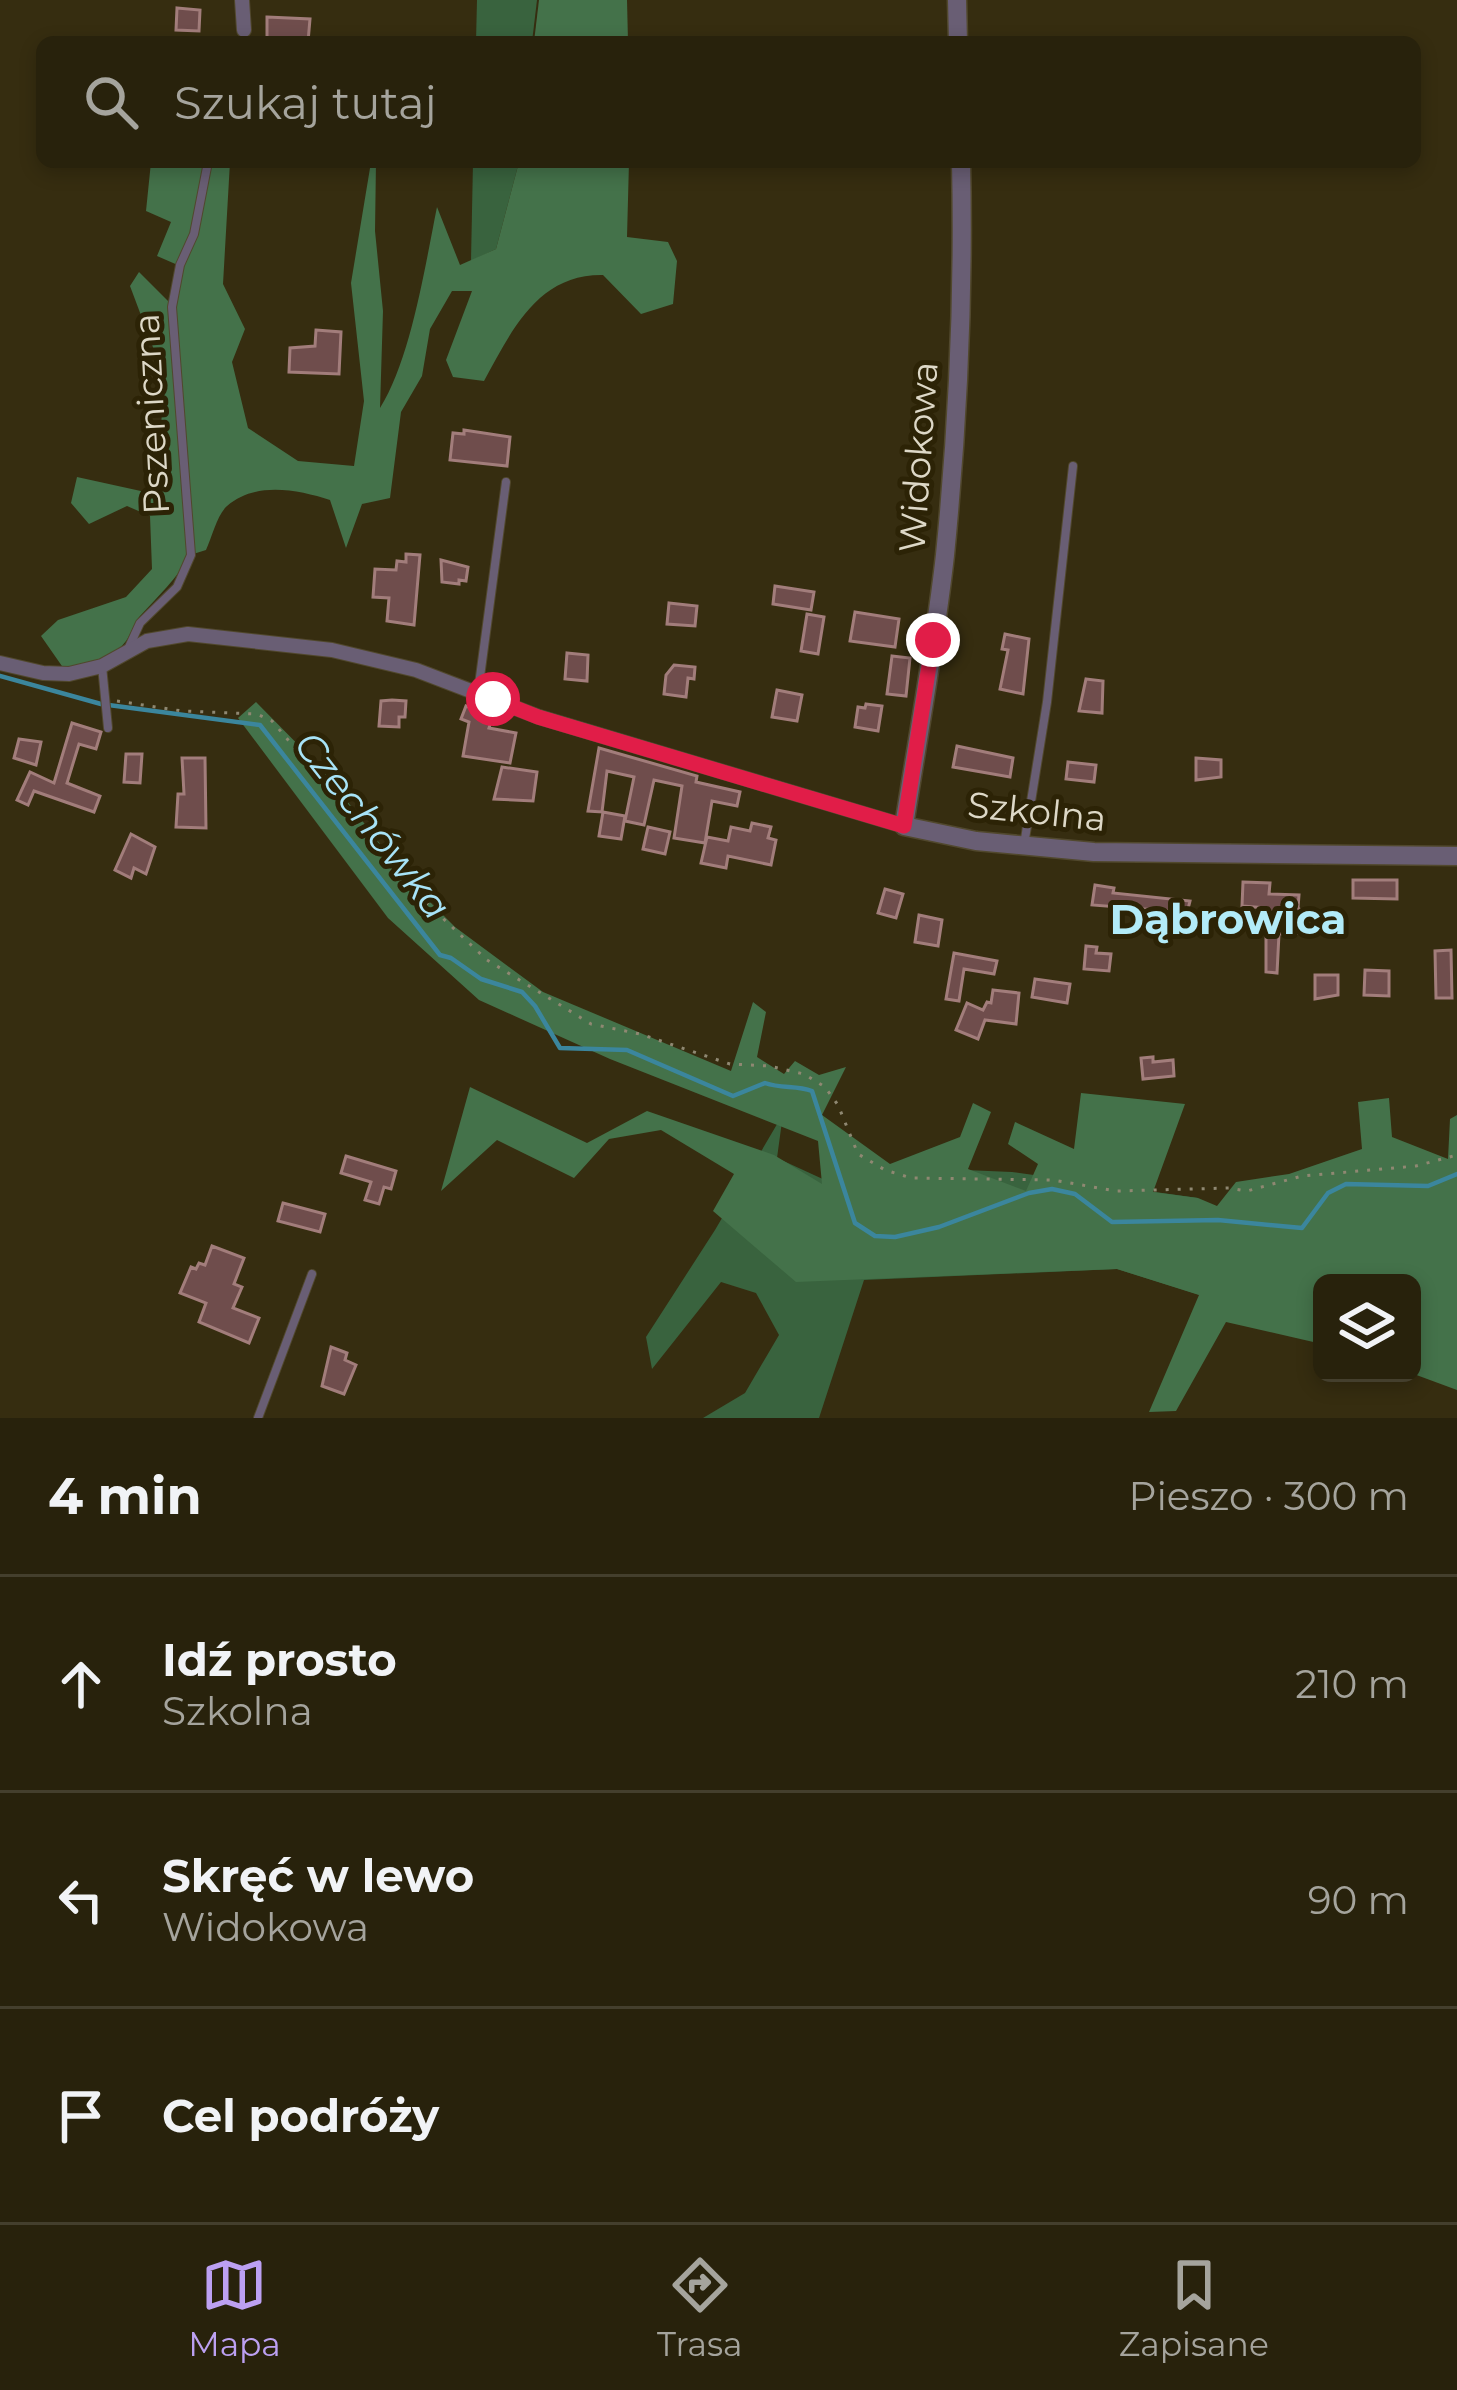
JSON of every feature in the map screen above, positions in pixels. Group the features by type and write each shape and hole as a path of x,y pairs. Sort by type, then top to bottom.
{"street":[{"path":"242,0 242,36"},
{"path":"957,0 958,36"},
{"name":"Widokowa","path":"904,826 952,477 962,262 961,168"},
{"name":"Szkolna","path":"0,663 56,674 102,666 130,647 188,634 332,650 416,670 538,717 904,826 1024,846 1124,854 1457,856"}],"lane":[{"name":"Pszeniczna","path":"130,647 140,623 177,586 190,555 172,307 207,168"},
{"path":"1024,846 1047,702 1073,466"},
{"path":"478,693 506,482"},
{"path":"102,666 108,728"},
{"path":"258,1418 312,1274"}],"path":[{"path":"106,698 182,711 257,715 272,721 338,799 377,856 413,895 430,905 487,960 591,1024 640,1034 730,1064 804,1074 825,1087 838,1105 857,1154 885,1170 911,1178 1053,1180 1116,1191 1247,1191 1302,1176 1416,1166 1457,1155"}],"green space":[{"path":"477,0 537,0 533,36 476,36"},
{"path":"539,0 627,0 628,36 535,36"},
{"path":"150,168 230,168 223,284 245,329 232,362 248,428 298,461 354,466 364,401 351,283 370,168 376,168 375,231 383,311 380,408 408,338 437,207 460,265 496,249 517,168 629,168 627,237 668,242 677,261 673,304 641,314 603,275 561,284 530,308 484,381 453,377 446,360 472,291 452,291 430,329 422,376 401,412 390,498 362,504 346,548 330,500 277,490 238,498 220,515 206,550 190,555 120,648 98,661 64,669 41,636 58,620 126,597 152,569 150,516 127,506 89,524 71,503 77,477 159,495 163,374 130,286 139,272 172,305 180,266 157,256 171,222 146,211"},
{"path":"473,168 517,168 496,249 471,261"},
{"path":"256,702 323,770 408,880 455,927 543,992 731,1071 753,1002 766,1012 757,1057 784,1074 795,1061 819,1075 846,1067 822,1115 890,1164 960,1137 973,1103 991,1112 968,1169 1026,1191 1038,1164 1008,1144 1015,1122 1074,1149 1081,1093 1185,1104 1153,1192 1198,1198 1217,1206 1236,1182 1289,1174 1362,1149 1358,1102 1389,1098 1392,1137 1448,1159 1450,1119 1457,1115 1457,1390 1421,1377 1421,1274 1313,1274 1313,1342 1226,1322 1176,1411 1149,1412 1199,1295 1117,1269 796,1282 713,1211 734,1174 661,1130 609,1139 574,1178 497,1140 441,1191 470,1087 587,1143 647,1111 774,1155 822,1184 818,1141 610,1059 479,1000 388,918 238,718"},
{"path":"783,1114 777,1158 888,1209 894,1167 1012,1172 1198,1198 1200,1295 1117,1269 864,1280 819,1418 703,1418 745,1393 779,1335 756,1293 721,1282 652,1369 646,1337"}],"building":[{"path":"177,8 200,10 199,31 176,30"},
{"path":"267,17 310,19 309,36 267,36"},
{"path":"316,330 341,332 339,374 289,372 290,348 315,346"},
{"path":"464,430 510,437 507,466 450,460 453,433 464,434"},
{"path":"406,554 420,555 414,625 387,621 389,598 373,597 375,569 396,570 397,561 406,562"},
{"path":"441,560 468,567 466,581 442,582"},
{"path":"775,586 814,592 811,610 773,604"},
{"path":"669,603 697,606 695,626 667,624"},
{"path":"855,612 899,619 895,647 850,641"},
{"path":"807,614 824,617 818,654 801,651"},
{"path":"1005,634 1029,639 1023,694 1000,689 1008,650 1002,649"},
{"path":"567,653 588,655 587,681 565,679"},
{"path":"892,656 910,658 906,696 887,694"},
{"path":"674,665 695,667 686,697 664,694 666,675"},
{"path":"1086,679 1103,681 1102,713 1079,711"},
{"path":"777,690 802,695 797,721 772,717"},
{"path":"381,701 406,701 405,717 399,717 399,727 379,726"},
{"path":"466,706 493,716 489,728 516,733 510,763 463,756 469,722 461,719"},
{"path":"882,706 878,731 855,727 858,707"},
{"path":"72,723 101,732 96,749 79,744 67,783 100,796 94,812 34,791 28,805 17,800 30,772 54,783"},
{"path":"19,739 41,742 36,765 14,758"},
{"path":"957,746 1013,758 1010,777 953,767"},
{"path":"599,748 740,792 737,806 712,801 705,843 674,838 682,786 654,780 644,825 625,821 634,777 607,771 602,812 588,811"},
{"path":"126,754 142,754 140,783 124,782"},
{"path":"182,758 205,758 206,828 176,827 178,794 184,794"},
{"path":"1196,758 1221,760 1221,777 1196,780"},
{"path":"1068,762 1096,765 1094,782 1066,779"},
{"path":"502,767 537,772 533,801 494,799"},
{"path":"603,812 625,816 621,839 599,836"},
{"path":"752,823 771,827 768,838 776,840 771,865 728,856 726,868 701,863 707,837 728,841 731,827 750,831"},
{"path":"648,827 670,832 665,854 643,849"},
{"path":"131,834 155,847 146,874 134,868 131,878 115,870"},
{"path":"1353,880 1397,880 1397,899 1353,898"},
{"path":"1243,882 1270,883 1269,894 1299,895 1303,933 1279,934 1277,973 1266,972 1266,908 1242,906"},
{"path":"1095,885 1114,888 1113,893 1190,901 1186,917 1170,911 1092,905"},
{"path":"885,889 903,894 896,918 878,913"},
{"path":"919,915 942,920 938,946 915,942"},
{"path":"1086,946 1097,947 1096,953 1111,954 1109,971 1084,969"},
{"path":"1451,950 1452,998 1436,998 1435,951"},
{"path":"954,953 997,961 994,974 964,969 959,1001 946,999"},
{"path":"1365,970 1389,971 1389,996 1364,995"},
{"path":"1315,975 1338,975 1338,995 1315,999"},
{"path":"1035,979 1070,984 1067,1003 1032,997"},
{"path":"993,990 1019,993 1016,1024 985,1020 978,1039 956,1030 967,1003 983,1010 991,1003"},
{"path":"1153,1057 1153,1062 1173,1060 1174,1076 1143,1079 1141,1058"},
{"path":"346,1156 396,1171 391,1189 384,1187 379,1204 365,1200 371,1182 341,1173"},
{"path":"283,1203 325,1214 320,1232 278,1221"},
{"path":"212,1246 244,1258 234,1284 242,1287 233,1308 259,1318 249,1343 199,1322 206,1303 180,1293 191,1267 205,1265"},
{"path":"331,1347 347,1353 345,1360 356,1365 344,1394 322,1386"}],"waterway":[{"name":"Czechówka","path":"0,676 101,704 260,725 440,955 481,979 522,992 560,1048 627,1050 733,1096 765,1083 812,1091 855,1223 875,1236 895,1237 939,1227 1052,1189 1075,1194 1112,1222 1218,1220 1302,1228 1328,1193 1346,1184 1428,1186 1457,1174"}],"district":[{"name":"Dąbrowica","path":"1228,919"}],"route":[{"path":"493,699 538,717 904,826 933,640"}]}
